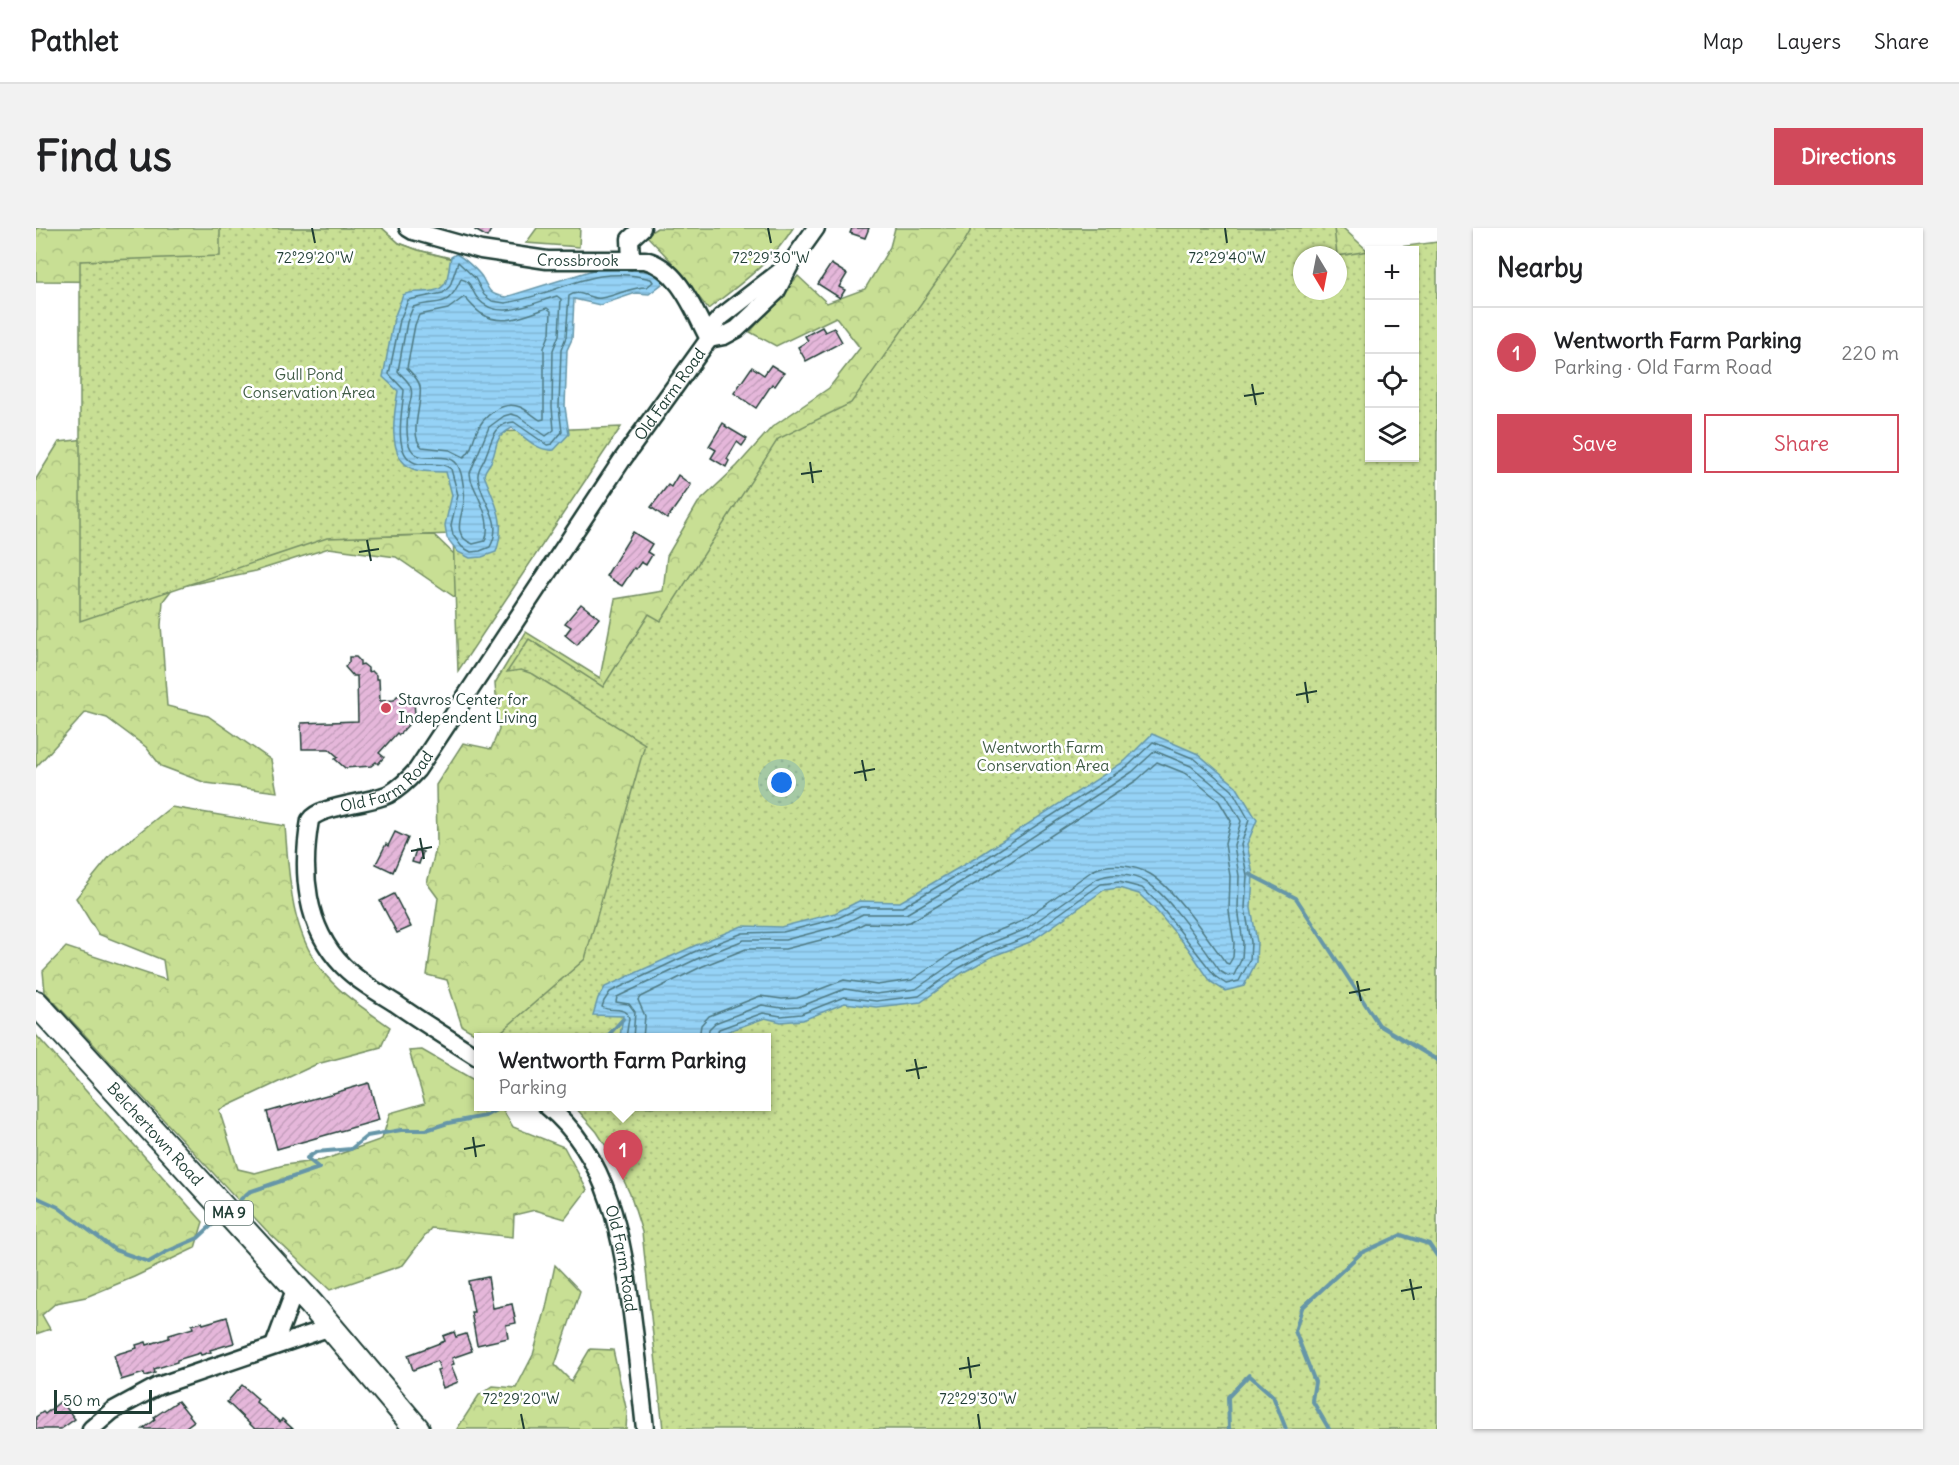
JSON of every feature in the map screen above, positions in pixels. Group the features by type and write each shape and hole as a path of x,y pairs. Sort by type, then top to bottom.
{"highway":[{"name":"Belchertown Road","path":"36,1003 296,1287 417,1429"}],"street":[{"name":"Crossbrook","path":"408,228 481,250 547,260 631,260 658,263 679,285 708,339"},
{"path":"631,260 630,239 642,228"},
{"name":"Old Farm Road","path":"474,1055 368,985 344,967 330,950 315,921 306,884 305,867 310,820 313,815 389,794 407,781 417,770 622,460 708,339 715,324 791,263 816,228"},
{"name":"Old Farm Road","path":"551,1111 570,1128 587,1153 604,1184 614,1213 627,1275 645,1429"},
{"path":"274,1346 296,1287"},
{"path":"91,1429 112,1411 158,1386 331,1327"}],"green space":[{"path":"36,228 382,228 399,243 451,258 445,284 36,281"},
{"name":"Gull Pond Conservation Area","path":"220,228 382,228 399,243 460,261 466,433 621,427 458,671 453,534 327,538 80,621 80,261 220,256"},
{"path":"537,228 580,228 579,247 526,243"},
{"path":"657,228 793,228 765,262 708,309 670,260 646,235"},
{"path":"895,228 1343,228 1365,248 1365,315 563,1033 474,1033 462,1026 447,980 427,975 438,898 427,883 437,845 436,785 463,743 491,749 499,730 495,683 526,632 600,678 615,599 663,591 667,556 698,503 737,466 772,427 829,388 860,348 836,317 776,346 750,332 798,276 827,303 865,289 890,247"},
{"name":"Wentworth Farm Conservation Area","path":"972,228 1334,228 1336,246 1293,246 1293,300 1347,300 1347,255 1365,252 1365,462 1419,462 1419,246 1407,246 1437,242 1437,1429 663,1429 642,1232 630,1194 613,1157 597,1132 579,1111 771,1111 771,1033 500,1033 585,959 645,744 533,674 521,670 507,672 529,639 603,687 649,614 661,621 778,439 851,403"},
{"path":"139,433 358,537 434,535 454,554 456,598 396,557 329,548 256,571 173,588 163,601 161,625 167,706 208,716 271,760 277,792 206,783 161,766 146,747 107,718 86,712 36,767 36,479 59,442"},
{"path":"171,807 285,826 293,900 302,935 310,952 335,985 390,1027 381,1047 317,1064 219,1110 238,1169 255,1173 284,1165 323,1160 382,1139 390,1113 425,1103 409,1051 422,1050 474,1080 474,1111 503,1111 513,1127 564,1147 587,1190 565,1219 535,1210 514,1215 513,1237 431,1228 403,1265 330,1290 266,1230 45,992 43,971 66,947 166,980 163,960 98,934 76,898 110,856"},
{"path":"36,1035 203,1222 195,1248 86,1297 56,1303 42,1315 50,1329 36,1334"},
{"path":"555,1265 580,1291 555,1365 571,1381 590,1349 613,1350 627,1412 626,1429 457,1429 479,1395 493,1386 516,1388 533,1355"}],"water":[{"path":"456,254 477,271 490,291 506,297 593,270 643,271 658,274 663,278 662,284 649,294 636,293 600,305 574,299 572,339 567,350 565,407 569,434 554,450 537,446 512,428 501,436 484,475 498,512 499,541 496,552 470,558 458,552 447,538 445,525 452,495 446,472 413,469 404,463 399,455 394,434 398,391 383,377 394,318 403,295 435,290 444,285 451,257"},
{"path":"1152,734 1198,754 1236,786 1257,820 1247,844 1253,875 1251,908 1257,942 1256,962 1244,986 1225,991 1211,982 1188,948 1154,908 1139,894 1119,888 1104,890 1030,942 993,956 962,973 921,1002 876,1007 845,1003 803,1020 781,1022 765,1018 723,1033 621,1033 623,1016 593,1015 598,998 605,987 742,926 781,927 835,913 859,901 900,902 979,856 1125,761"}],"building":[{"path":"492,228 487,237 475,230"},
{"path":"852,228 869,228 865,238 850,233"},
{"path":"831,264 847,274 839,287 845,290 840,298 818,284"},
{"path":"822,327 825,332 834,328 842,342 806,361 798,347 808,341 805,336"},
{"path":"771,365 784,373 775,386 772,384 756,408 734,393 752,367 764,375"},
{"path":"723,423 747,439 742,446 737,442 727,459 729,461 726,467 711,458 716,450 709,446"},
{"path":"678,475 691,485 667,519 651,507 668,485 671,487"},
{"path":"633,532 652,544 647,552 652,555 646,565 641,562 636,569 634,568 622,586 606,576"},
{"path":"581,604 599,618 577,645 565,635 571,627 565,623"},
{"name":"Stavros Center for Independent Living","path":"349,657 356,657 360,665 363,664 368,668 368,672 372,671 376,679 379,679 380,701 394,700 397,696 407,695 414,701 415,715 406,723 408,725 399,735 397,733 379,753 384,757 378,764 376,762 371,766 345,768 335,759 338,757 329,749 302,749 301,723 358,721 357,676 353,676 345,667 349,662"},
{"path":"395,832 408,838 393,872 376,864"},
{"path":"416,850 423,852 419,864 412,862"},
{"path":"394,894 411,927 397,933 380,901"},
{"path":"369,1083 379,1120 277,1149 267,1112"},
{"path":"488,1277 493,1308 512,1304 516,1323 506,1325 508,1338 477,1345 468,1281"},
{"path":"227,1317 234,1343 201,1355 200,1353 177,1360 177,1362 154,1369 155,1373 145,1376 144,1373 121,1380 114,1355 137,1348 136,1345 146,1342 147,1345 169,1338 169,1335 193,1328 192,1325"},
{"path":"454,1332 456,1337 466,1334 472,1351 452,1358 454,1364 451,1365 458,1382 443,1388 437,1370 440,1369 437,1361 413,1370 408,1355 445,1341 443,1336"},
{"path":"242,1385 258,1399 256,1402 280,1422 282,1419 293,1429 255,1429 227,1402"},
{"path":"61,1401 75,1419 61,1429 36,1429 36,1417 43,1412 45,1414"},
{"path":"178,1401 194,1421 183,1429 143,1429 155,1420 154,1417"}],"waterway":[{"path":"1249,874 1296,898 1379,1025 1437,1060"},
{"path":"610,1033 623,1019"},
{"path":"241,1199 249,1192 319,1168 307,1158 316,1152 351,1149 367,1136 401,1130 426,1130 485,1116 494,1111"},
{"path":"36,1197 58,1207 115,1250 149,1262 198,1238 213,1224"},
{"path":"1329,1429 1312,1400 1315,1382 1295,1331 1302,1308 1361,1253 1401,1235 1429,1244 1437,1256"},
{"path":"1229,1429 1228,1397 1249,1375 1273,1396 1286,1429"}],"place":[{"name":"Stavros Center for Independent Living","path":"386,708"},
{"name":"Wentworth Farm Parking","path":"623,1180"}]}
